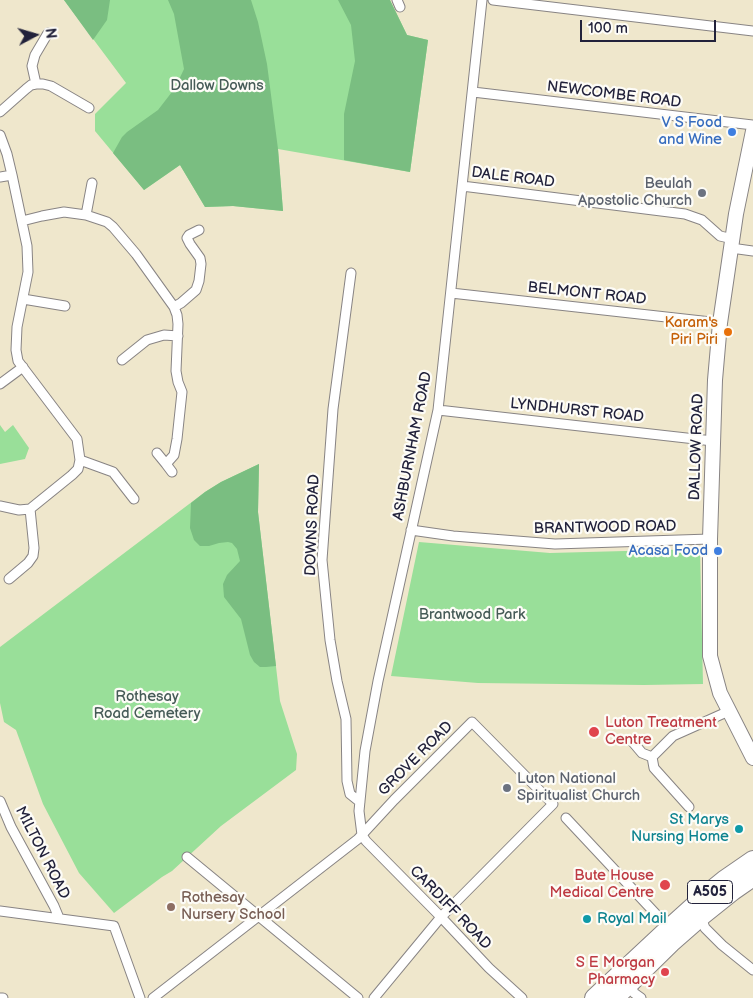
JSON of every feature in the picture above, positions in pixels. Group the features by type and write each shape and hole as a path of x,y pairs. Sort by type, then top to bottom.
{"highway":[{"name":"A505","path":"594,998 643,951 724,880 753,860"},
{"name":"A505","path":"614,998 703,915 753,877"}],"street":[{"name":"ASHBURNHAM ROAD","path":"362,835 359,811 365,751 378,681 438,410 482,0"},
{"path":"494,0 753,31"},
{"path":"36,84 32,66 35,55 48,33"},
{"path":"0,112 26,89 36,84 51,86 90,108"},
{"name":"NEWCOMBE ROAD","path":"473,92 753,125"},
{"name":"DALLOW ROAD","path":"753,131 736,214 720,323 715,380 710,540 710,656 720,693 753,758"},
{"path":"0,135 7,154 27,246 28,272 17,327 16,350 18,361 77,439 80,460 78,469 72,475 30,509 19,510 0,506"},
{"path":"0,177 12,175"},
{"path":"86,215 92,183"},
{"name":"DALE ROAD","path":"462,186 685,214 702,220 720,236 732,243 752,249"},
{"path":"22,221 64,212 86,215 107,222 136,254 174,307 177,315 178,336 176,372 182,392 174,455 166,464"},
{"path":"174,307 196,290 199,281 200,258 187,238 199,230"},
{"name":"DOWNS ROAD","path":"351,273 333,409 322,560 330,640 346,719 347,781 350,794 360,802"},
{"name":"BELMONT ROAD","path":"451,293 720,323"},
{"path":"23,299 65,306"},
{"path":"122,360 148,340 164,335 178,336"},
{"path":"0,384 23,368"},
{"name":"LYNDHURST ROAD","path":"438,410 713,441"},
{"path":"157,453 172,472"},
{"path":"80,460 113,472 134,499"},
{"path":"8,579 33,556 34,548 30,509"},
{"name":"BRANTWOOD ROAD","path":"411,530 454,536 555,544 710,540"},
{"path":"652,756 673,736 729,711"},
{"name":"GROVE ROAD","path":"362,835 472,722 553,804 441,918"},
{"path":"631,740 642,754 652,756"},
{"path":"652,756 654,768 689,807"},
{"name":"MILTON ROAD","path":"0,801 11,827 59,918"},
{"path":"566,818 669,928"},
{"path":"153,998 362,835"},
{"name":"CARDIFF ROAD","path":"362,835 489,968 522,998"},
{"path":"187,857 358,998"},
{"path":"0,910 114,926 140,998"},
{"path":"703,915 705,928 722,945 753,970"},
{"path":"374,998 441,918"},
{"path":"632,981 634,993 641,998"}],"green space":[{"name":"Dallow Downs","path":"64,0 390,0 407,35 428,40 410,172 278,149 283,211 233,206 205,207 180,165 144,190 95,131 95,114 126,83"},
{"path":"64,0 110,0 107,20 93,40"},
{"path":"168,0 251,0 267,64 278,149 283,211 233,206 205,207 180,165 144,190 113,153 127,132 158,110 175,88 184,69 174,14"},
{"path":"338,0 390,0 407,35 428,40 410,172 344,160 344,114 355,61 351,25"},
{"path":"0,425 5,432 13,425 29,448 25,459 0,464"},
{"name":"Rothesay Road Cemetery","path":"259,464 258,512 280,701 297,754 296,770 221,826 172,871 114,913 79,873 43,804 16,730 4,722 0,703 0,647 205,492 221,482"},
{"path":"259,464 258,512 276,666 266,667 260,667 254,662 250,655 241,619 224,597 223,584 227,575 240,561 237,549 232,543 228,542 200,546 194,540 190,528 191,503 221,482"},
{"name":"Brantwood Park","path":"419,542 550,553 700,549 703,684 478,683 391,676"}],"place":[{"name":"V S Food and Wine","path":"732,132"},
{"name":"Beulah Apostolic Church","path":"702,193"},
{"name":"Karam's Piri Piri","path":"728,332"},
{"name":"Acasa Food","path":"718,551"},
{"name":"Luton Treatment Centre","path":"594,732"},
{"name":"Luton National Spiritualist Church","path":"507,788"},
{"name":"St Marys Nursing Home","path":"739,829"},
{"name":"Bute House Medical Centre","path":"665,885"},
{"name":"Rothesay Nursery School","path":"171,907"},
{"name":"Royal Mail","path":"587,919"},
{"name":"S E Morgan Pharmacy","path":"665,972"}]}
